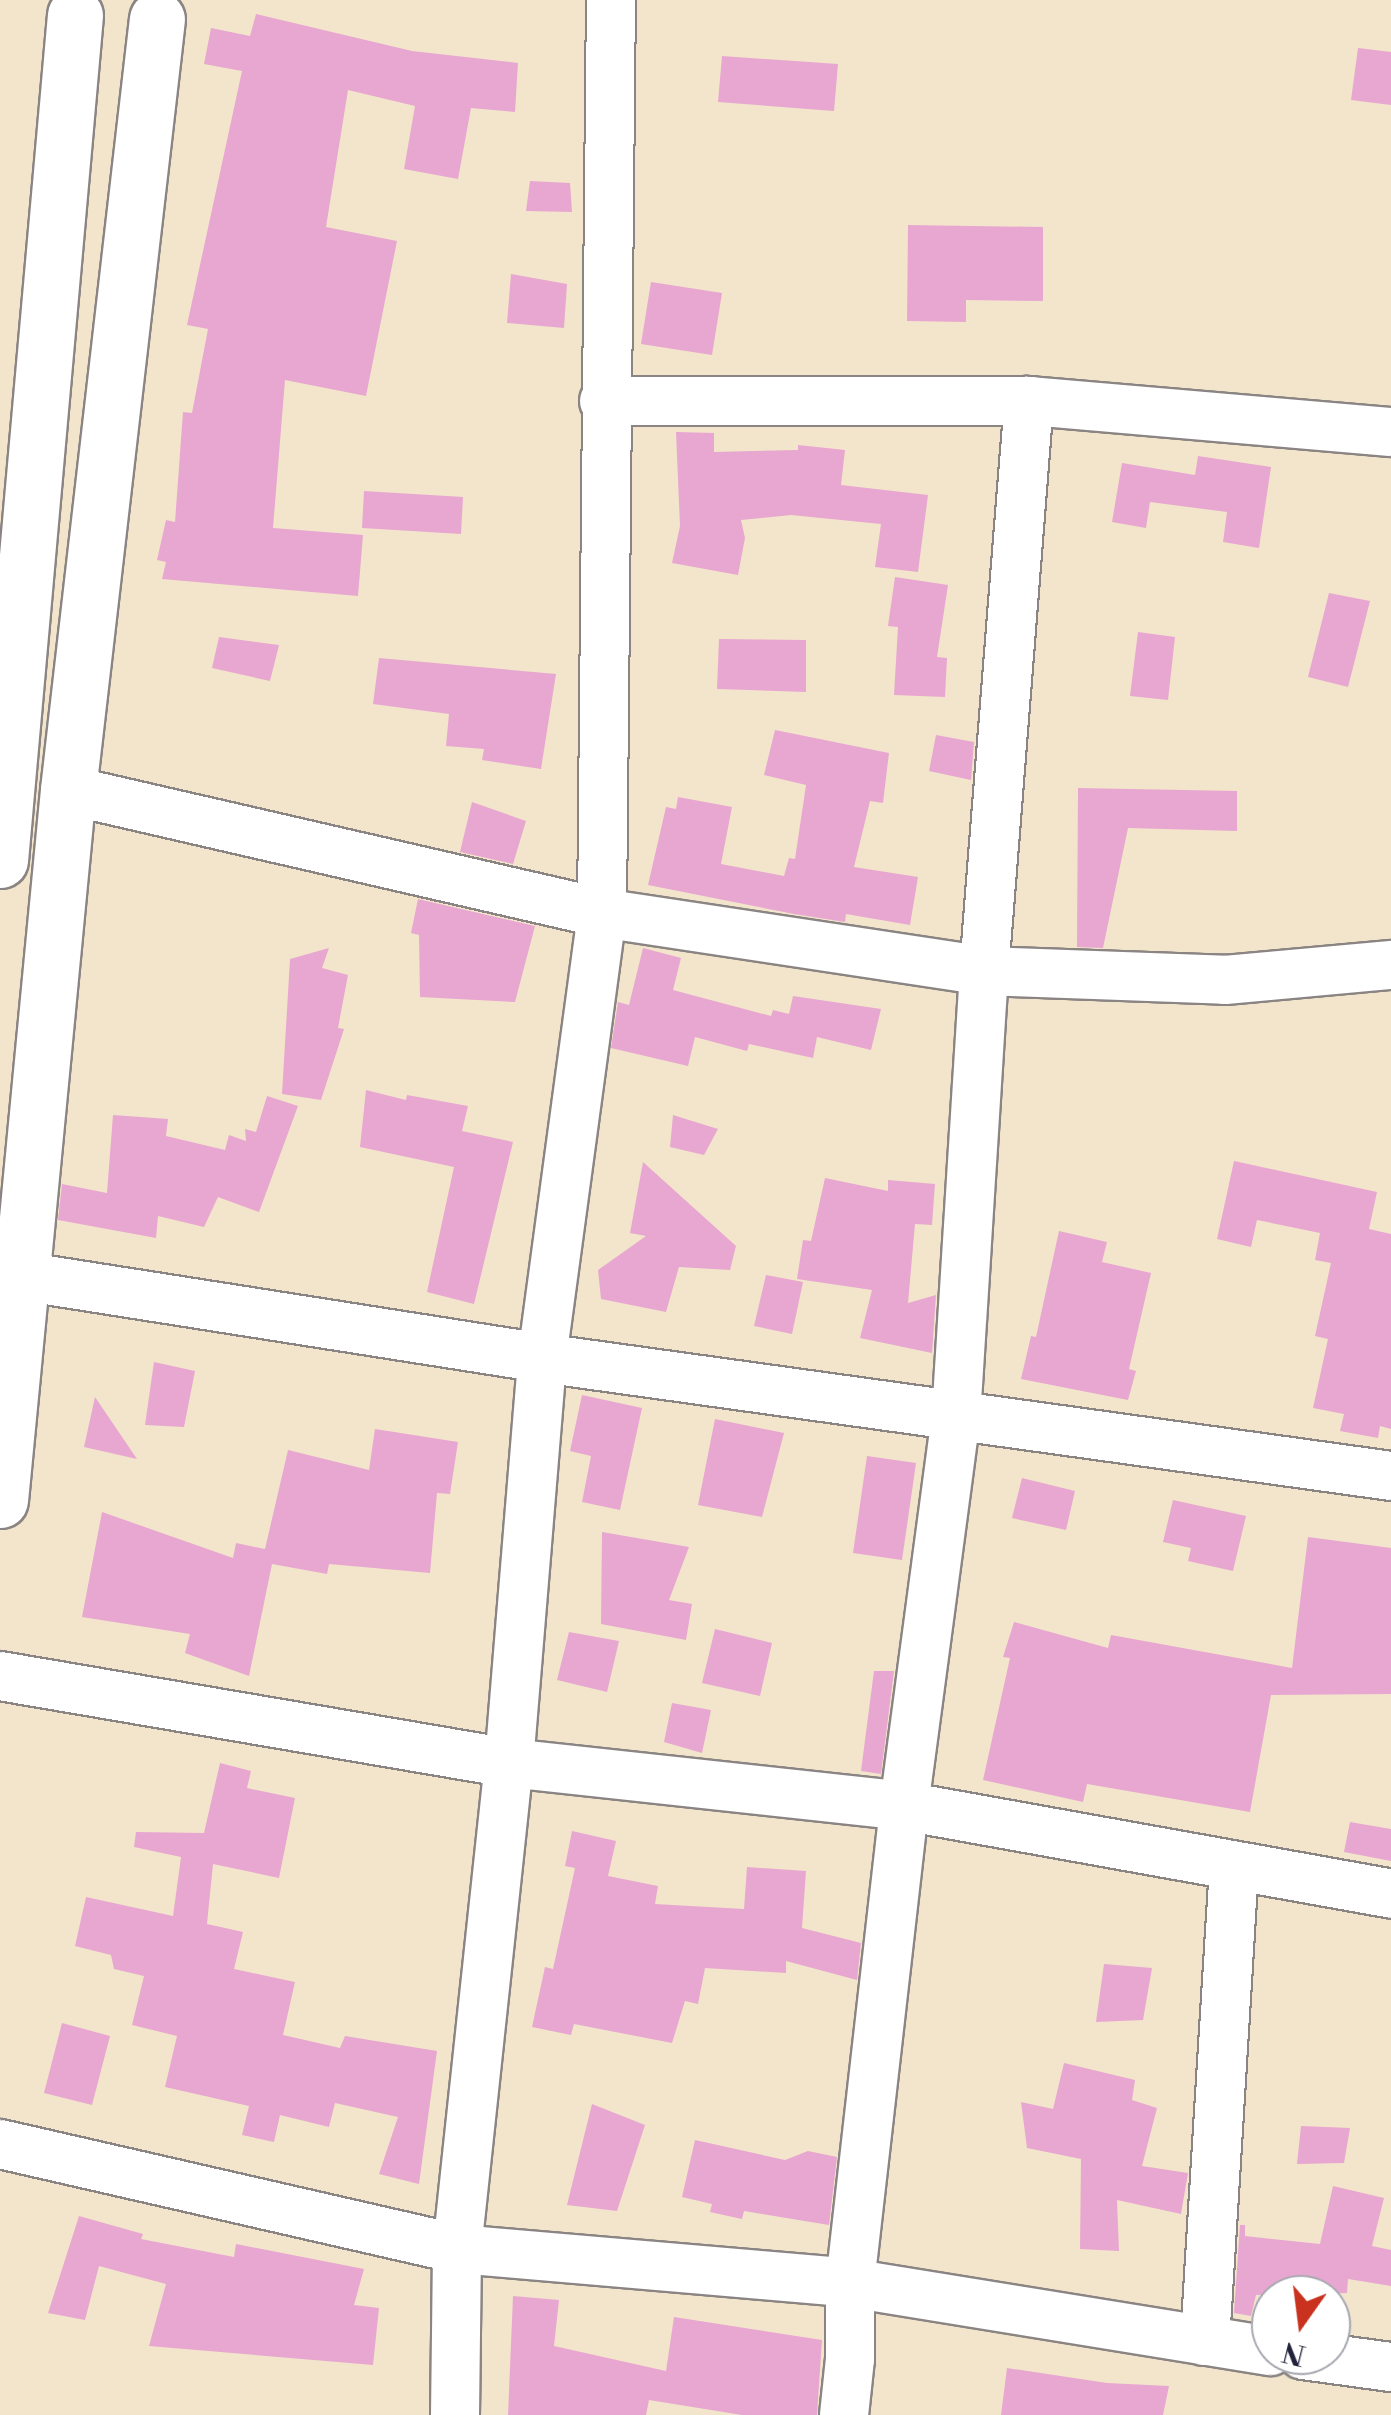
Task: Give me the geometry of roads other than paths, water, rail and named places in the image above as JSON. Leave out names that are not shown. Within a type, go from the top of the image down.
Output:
[{"type":"main road","points":[[0,860],[69,8],[115,30],[137,28],[167,10]]},
{"type":"main road","points":[[0,1500],[68,790],[167,10]]},
{"type":"street","points":[[455,2415],[457,2250],[509,1764],[542,1358],[602,913],[604,401],[611,0]]},
{"type":"street","points":[[604,401],[1029,401],[1391,432]]},
{"type":"street","points":[[844,2415],[850,2359],[850,2283],[904,1806],[956,1417],[984,971],[1029,401]]},
{"type":"street","points":[[68,790],[602,913],[984,971],[1225,980],[1391,965]]},
{"type":"street","points":[[22,1276],[542,1358],[1391,1476]]},
{"type":"street","points":[[0,1676],[509,1764],[904,1806],[1391,1894]]},
{"type":"street","points":[[1205,2341],[1234,1868]]},
{"type":"street","points":[[0,2144],[457,2250],[850,2283],[1251,2347]]},
{"type":"street","points":[[1351,2362],[1391,2368]]}]
